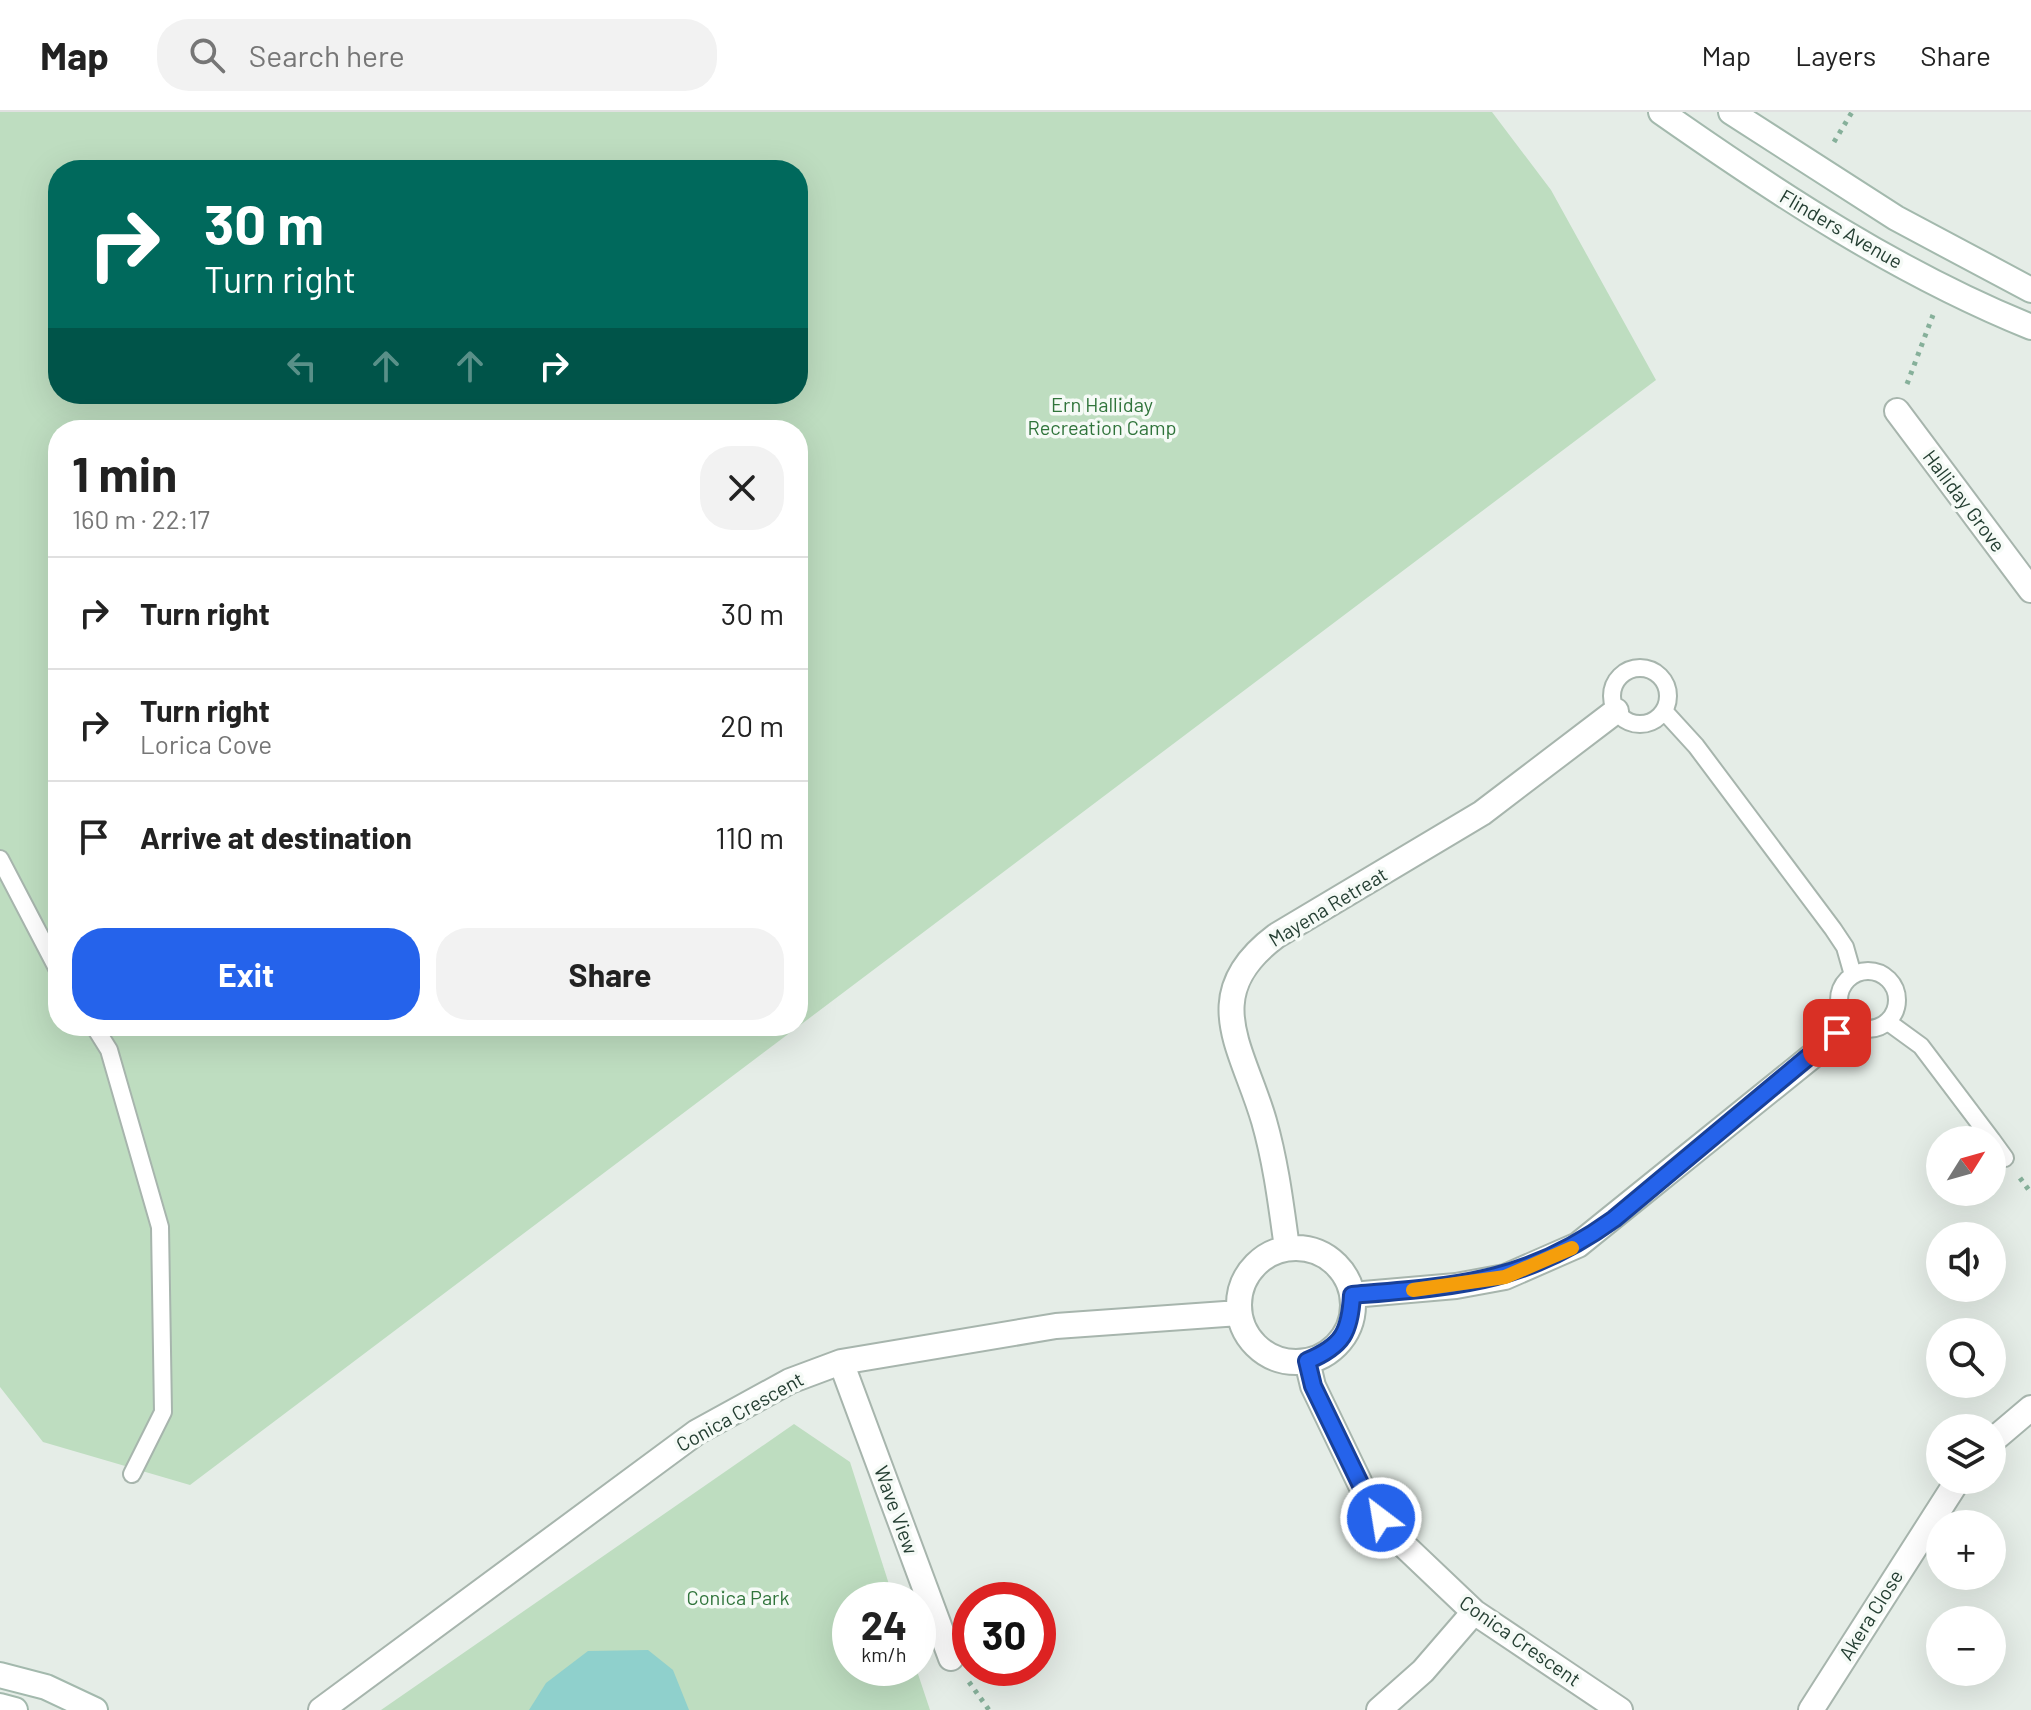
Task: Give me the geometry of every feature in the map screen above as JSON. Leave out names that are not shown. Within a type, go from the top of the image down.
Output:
[{"type":"street","name":"Flinders Avenue","points":[[1661,112],[1773,191],[1943,287],[2031,327]]},
{"type":"street","name":"Flinders Avenue","points":[[1731,112],[1896,218],[2031,290]]},
{"type":"street","name":"Halliday Grove","points":[[1897,411],[2031,590]]},
{"type":"street","name":"Mayena Retreat","points":[[1287,1248],[1264,1120],[1230,1025],[1231,997],[1240,972],[1257,950],[1276,936],[1482,813],[1616,711]]},
{"type":"street","points":[[1352,1295],[1456,1286],[1505,1277],[1578,1245],[1826,1045],[1848,1021]]},
{"type":"street","points":[[1287,1248],[1307,1248],[1325,1256],[1340,1269],[1352,1295],[1350,1323],[1341,1340],[1326,1353],[1307,1361],[1287,1361],[1268,1355],[1253,1343],[1239,1313],[1240,1293],[1247,1275],[1260,1259],[1287,1248]]},
{"type":"street","name":"Conica Crescent","points":[[321,1710],[697,1432],[790,1381],[841,1362],[1056,1326],[1239,1313]]},
{"type":"street","name":"Conica Crescent","points":[[1307,1361],[1313,1386],[1369,1502],[1392,1534],[1474,1612],[1620,1710]]},
{"type":"street","name":"Wave View","points":[[841,1362],[951,1658]]},
{"type":"street","points":[[2006,1429],[2031,1408]]},
{"type":"street","name":"Akera Close","points":[[1811,1710],[1949,1494]]},
{"type":"street","points":[[1379,1710],[1423,1671],[1474,1612]]},
{"type":"street","points":[[0,1675],[46,1687],[95,1710]]},
{"type":"street","points":[[0,1706],[15,1710]]},
{"type":"lane","points":[[1640,667],[1662,677],[1668,687],[1664,711],[1646,724],[1624,719],[1616,711],[1612,700],[1613,688],[1628,669],[1640,667]]},
{"type":"lane","points":[[1664,711],[1696,746],[1833,929],[1845,947],[1853,975]]},
{"type":"lane","points":[[0,859],[48,951]]},
{"type":"lane","points":[[1867,971],[1881,974],[1892,983],[1897,996],[1896,1010],[1888,1022],[1868,1030],[1848,1021],[1839,1002],[1840,991],[1853,975],[1867,971]]},
{"type":"lane","points":[[1888,1022],[1921,1046],[1981,1126]]},
{"type":"lane","points":[[100,1036],[109,1050],[160,1227],[163,1412],[132,1474]]},
{"type":"path","points":[[1831,146],[1852,112]]},
{"type":"path","points":[[1897,411],[1943,287]]},
{"type":"green space","name":"Ern Halliday Recreation Camp","points":[[0,112],[1492,112],[1551,190],[1656,380],[808,1019],[808,420],[48,420],[48,1036],[786,1036],[190,1485],[43,1442],[0,1387]]},
{"type":"green space","name":"Conica Park","points":[[794,1424],[850,1462],[888,1582],[832,1582],[832,1686],[922,1686],[930,1710],[381,1710]]},
{"type":"water","points":[[648,1650],[673,1670],[689,1710],[529,1710],[546,1683],[588,1651]]},
{"type":"slow traffic","points":[[1413,1290],[1505,1277],[1544,1263],[1572,1248]]},
{"type":"route","points":[[1381,1518],[1369,1502],[1313,1386],[1307,1361],[1326,1353],[1341,1340],[1350,1323],[1352,1295],[1456,1286],[1505,1277],[1544,1263],[1578,1245],[1614,1219],[1837,1033]]}]
